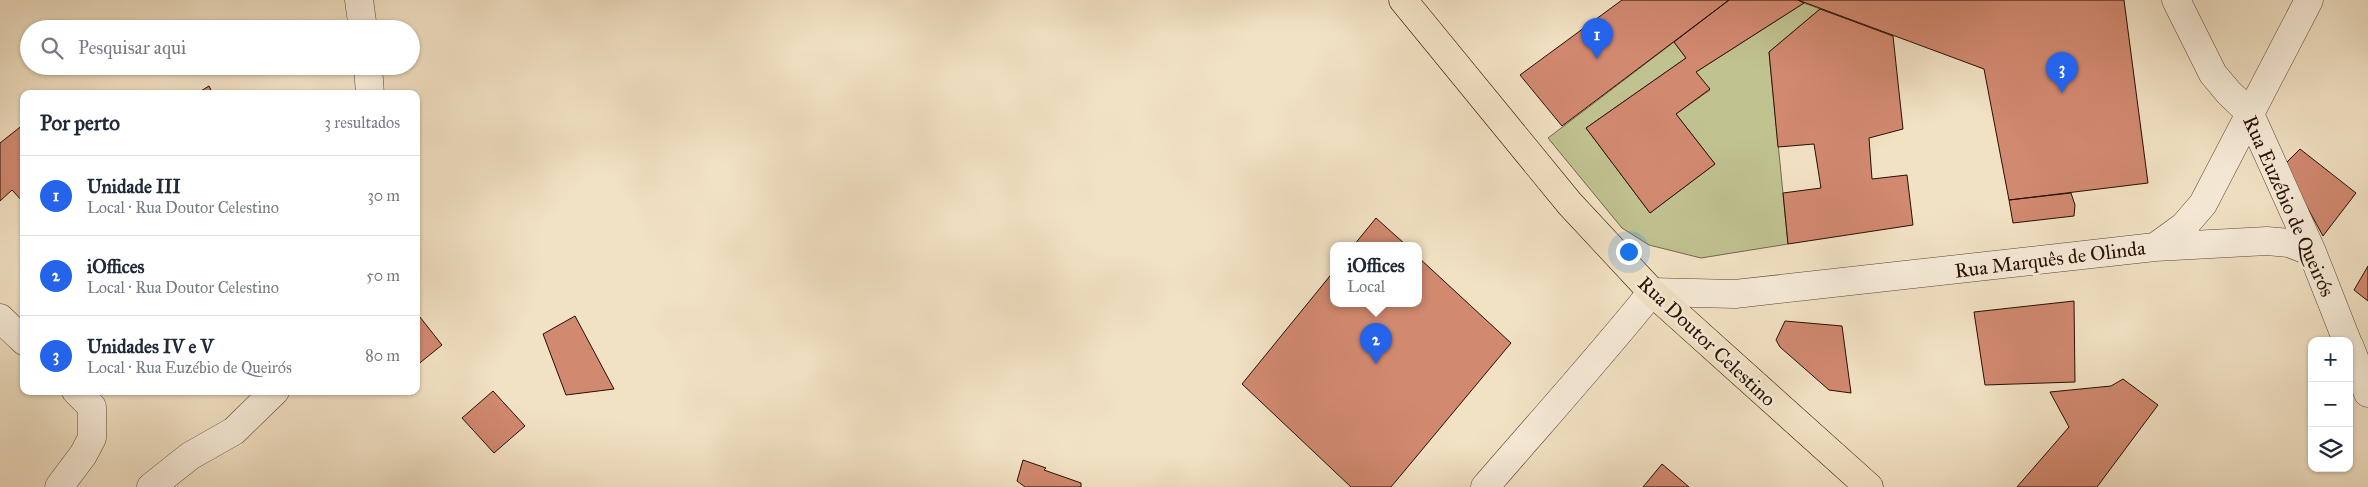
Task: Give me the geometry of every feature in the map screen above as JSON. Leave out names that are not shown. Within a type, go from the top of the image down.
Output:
[{"type":"main road","name":"Rua Doutor Celestino","points":[[1403,0],[1570,204],[1652,292],[1868,487]]},
{"type":"street","points":[[359,0],[362,20]]},
{"type":"street","name":"Rua Euzébio de Queirós","points":[[2176,0],[2213,74],[2229,94],[2249,112],[2312,252],[2346,337]]},
{"type":"street","name":"Rua Marquês de Olinda","points":[[1652,292],[1735,294],[2155,247],[2184,226],[2203,204],[2249,112],[2309,0]]},
{"type":"street","points":[[369,75],[370,90]]},
{"type":"street","points":[[2155,247],[2267,241],[2289,243],[2312,252]]},
{"type":"street","points":[[1485,487],[1567,391],[1601,355],[1652,292]]},
{"type":"street","points":[[0,318],[20,337]]},
{"type":"street","points":[[2353,355],[2368,393]]},
{"type":"street","points":[[59,487],[92,438],[92,407],[80,395]]},
{"type":"street","points":[[151,487],[190,456],[234,431],[271,395]]},
{"type":"green space","points":[[1804,3],[1820,9],[1769,52],[1788,244],[1701,258],[1649,245],[1622,228],[1548,138],[1674,42],[1686,58],[1586,128],[1650,213],[1715,164],[1676,114],[1710,90],[1696,72]]},
{"type":"building","points":[[1622,0],[1729,0],[1562,126],[1520,75]]},
{"type":"building","points":[[1729,0],[1798,0],[1804,3],[1696,72],[1710,89],[1676,114],[1715,164],[1650,213],[1586,128],[1686,58],[1674,42]]},
{"type":"building","points":[[1798,0],[2124,0],[2148,183],[2009,200],[1984,69]]},
{"type":"building","points":[[1820,9],[1893,36],[1903,129],[1869,138],[1872,179],[1907,175],[1913,225],[1788,244],[1783,193],[1821,188],[1814,144],[1778,147],[1769,52]]},
{"type":"building","points":[[209,86],[211,90],[202,90]]},
{"type":"building","points":[[20,127],[20,199],[12,190],[0,201],[0,143]]},
{"type":"building","points":[[2300,149],[2356,193],[2323,236],[2284,165]]},
{"type":"building","points":[[2071,193],[2075,205],[2074,216],[2013,223],[2009,200]]},
{"type":"building","points":[[1376,218],[1403,242],[1356,242]]},
{"type":"building","points":[[1422,261],[1511,343],[1391,487],[1351,487],[1242,384],[1330,276],[1330,307],[1422,307]]},
{"type":"building","points":[[2368,266],[2368,301],[2354,290]]},
{"type":"building","points":[[2074,301],[2075,382],[1985,385],[1974,312]]},
{"type":"building","points":[[575,316],[614,389],[566,395],[543,334]]},
{"type":"building","points":[[420,317],[442,345],[420,363]]},
{"type":"building","points":[[1785,321],[1842,326],[1851,393],[1829,390],[1780,347],[1776,340]]},
{"type":"building","points":[[2123,379],[2158,405],[2097,487],[2017,487],[2069,427],[2050,392],[2111,386]]},
{"type":"building","points":[[493,391],[525,426],[494,453],[462,418]]},
{"type":"building","points":[[1023,460],[1046,468],[1044,470],[1081,483],[1081,487],[1025,487],[1017,481]]},
{"type":"building","points":[[1662,464],[1689,487],[1643,487]]},
{"type":"place","name":"Unidade III","points":[[1597,59]]},
{"type":"place","name":"Unidades IV e V","points":[[2062,93]]},
{"type":"place","name":"iOffices","points":[[1376,364]]}]
